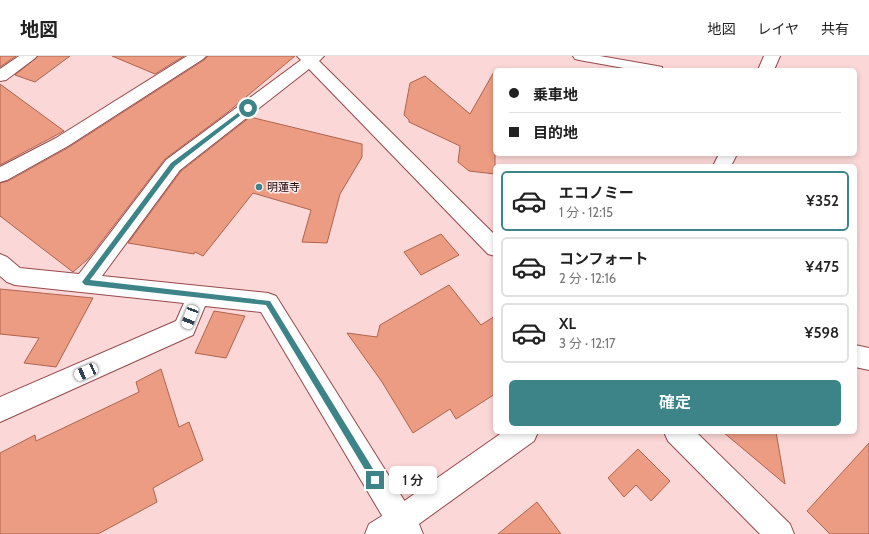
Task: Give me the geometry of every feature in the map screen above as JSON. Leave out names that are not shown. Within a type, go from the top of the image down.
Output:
[{"type":"street","points":[[0,76],[29,56]]},
{"type":"street","points":[[0,175],[62,142],[198,56]]},
{"type":"street","points":[[767,68],[772,56]]},
{"type":"street","points":[[85,282],[173,165],[310,58],[493,246]]},
{"type":"street","points":[[0,263],[15,276],[85,282],[268,303],[396,530],[522,434]]},
{"type":"street","points":[[0,410],[185,328],[198,296]]},
{"type":"street","points":[[857,356],[869,359]]},
{"type":"street","points":[[679,434],[780,534]]},
{"type":"lane","points":[[579,56],[645,68]]},
{"type":"building","points":[[0,56],[16,56],[0,67]]},
{"type":"building","points":[[38,56],[70,56],[35,82],[15,75]]},
{"type":"building","points":[[112,56],[184,56],[155,74]]},
{"type":"building","points":[[208,56],[295,56],[228,112],[165,159],[88,259],[73,272],[0,216],[0,183],[8,181],[69,147]]},
{"type":"building","points":[[493,74],[493,156],[495,156],[495,164],[493,164],[493,174],[469,171],[458,162],[460,146],[409,122],[404,115],[410,83],[425,76],[470,114]]},
{"type":"building","points":[[0,84],[64,131],[0,165]]},
{"type":"building","points":[[250,117],[362,144],[362,157],[340,194],[327,243],[302,242],[311,210],[253,193],[203,256],[195,252],[194,254],[128,243],[181,171]]},
{"type":"building","points":[[441,234],[459,255],[421,275],[404,252]]},
{"type":"building","points":[[449,285],[481,325],[493,317],[493,395],[456,419],[450,409],[413,433],[382,382],[347,333],[377,337],[380,325]]},
{"type":"building","points":[[0,289],[93,298],[56,367],[24,363],[39,338],[0,334]]},
{"type":"building","points":[[214,311],[245,316],[226,358],[195,353]]},
{"type":"building","points":[[161,369],[179,427],[189,422],[203,460],[153,488],[157,502],[98,534],[0,534],[0,453],[35,435],[36,441],[139,392],[136,382]]},
{"type":"building","points":[[725,434],[776,434],[785,484]]},
{"type":"building","points":[[869,443],[869,534],[830,534],[807,511]]},
{"type":"building","points":[[638,449],[670,481],[651,501],[636,485],[624,497],[608,478]]},
{"type":"building","points":[[537,502],[561,534],[498,534]]},
{"type":"place","name":"明蓮寺","points":[[259,187]]},
{"type":"route","points":[[248,108],[173,165],[85,282],[268,303],[375,480]]}]
